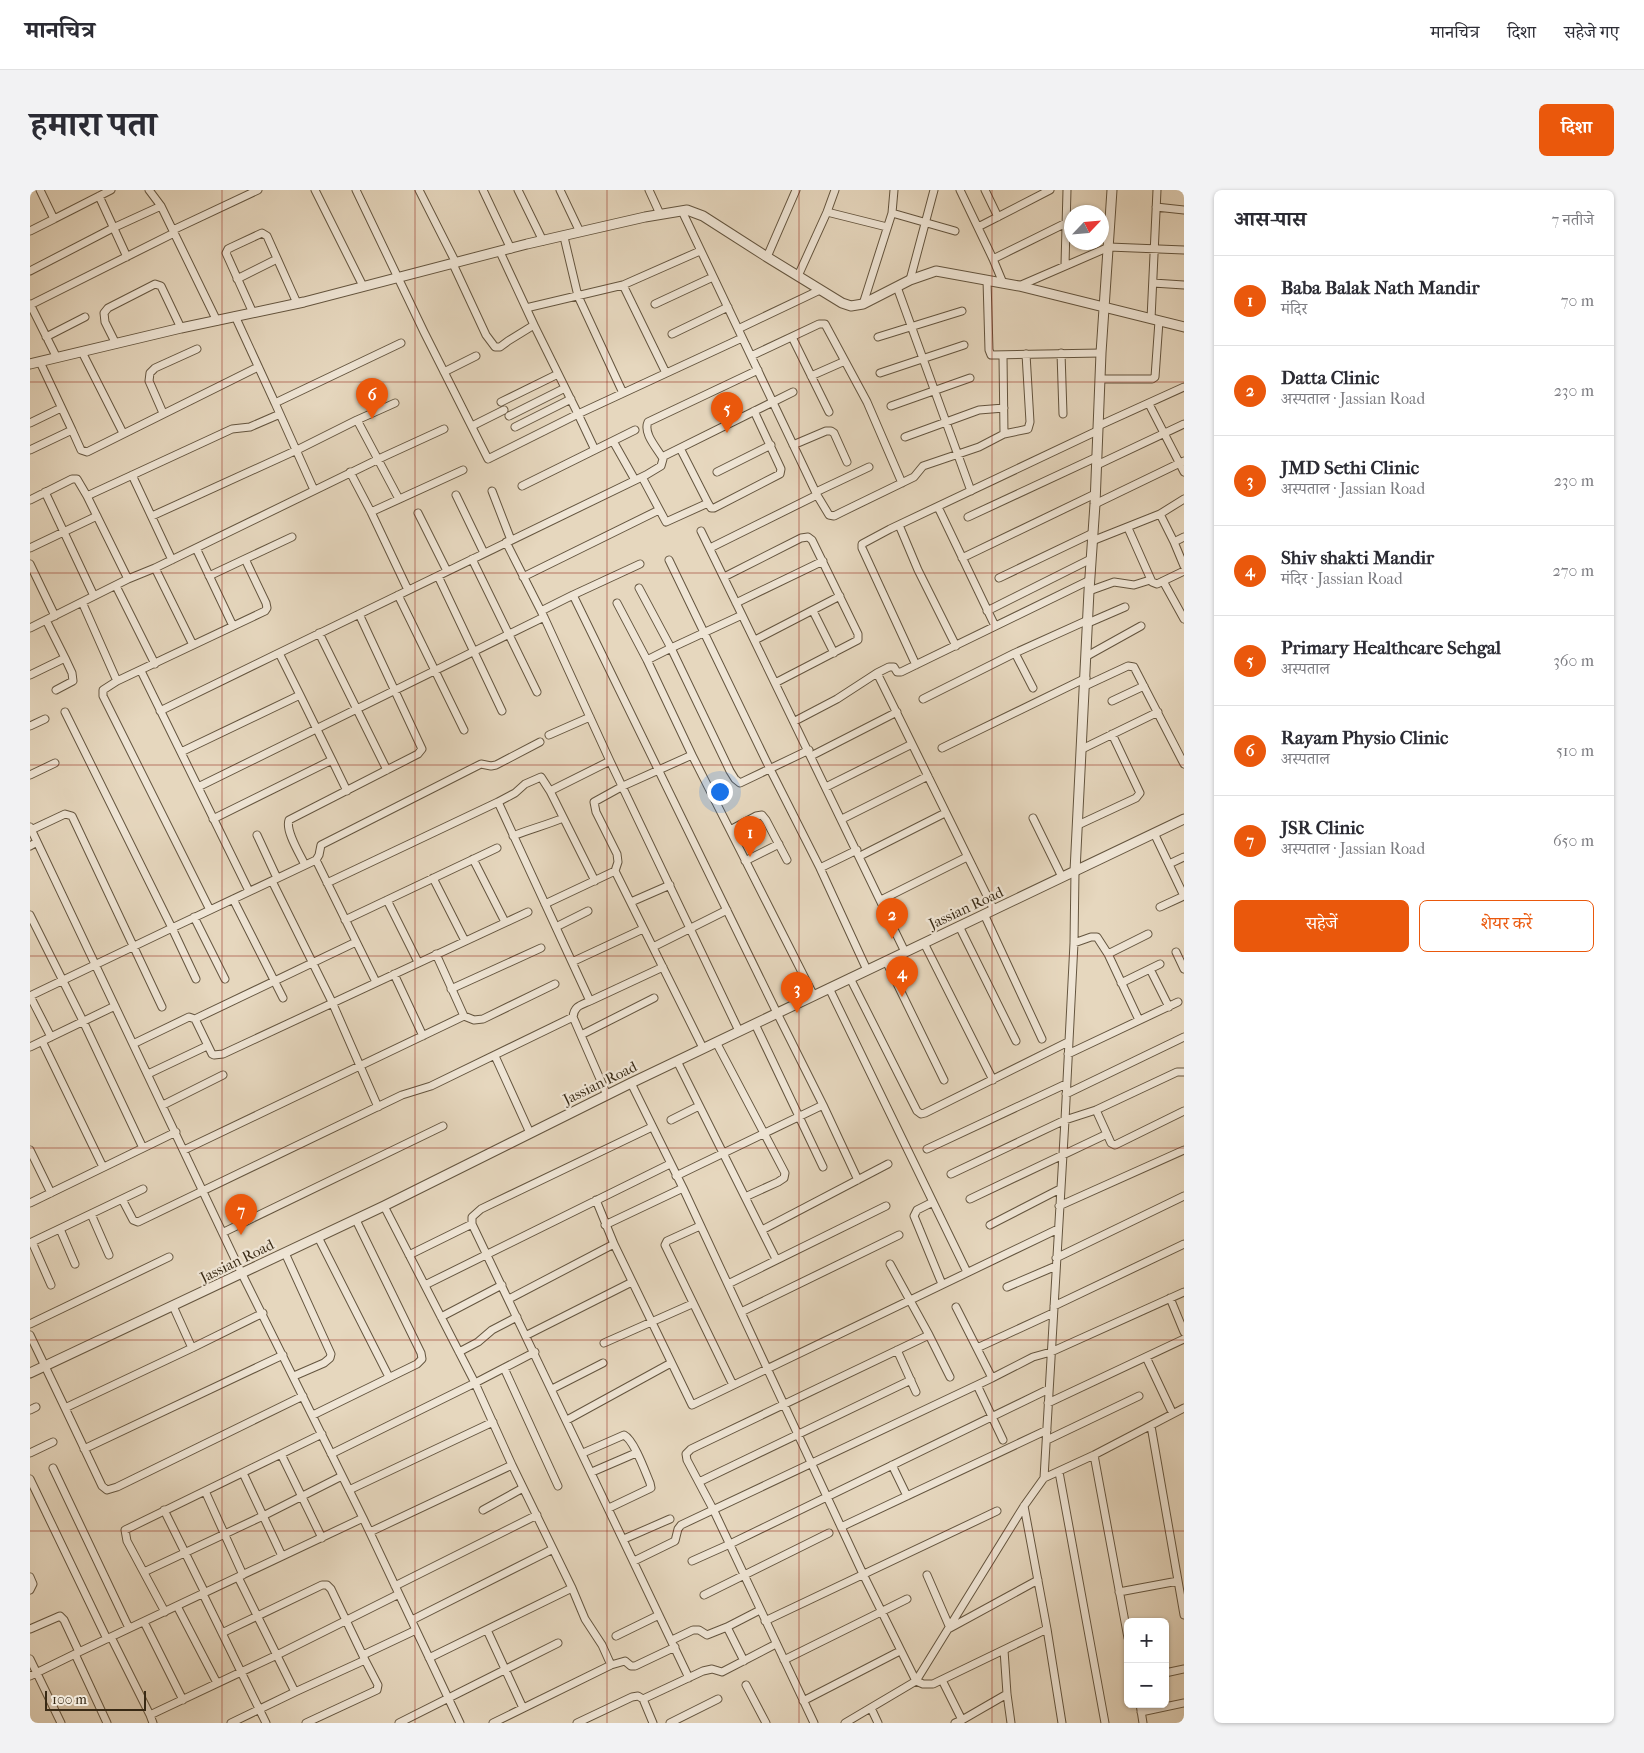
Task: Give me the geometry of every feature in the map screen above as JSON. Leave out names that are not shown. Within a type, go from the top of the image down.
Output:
[{"type":"street","points":[[40,190],[54,219]]},
{"type":"street","points":[[30,231],[111,190]]},
{"type":"street","points":[[56,358],[30,305],[258,190]]},
{"type":"street","points":[[315,190],[363,286]]},
{"type":"street","points":[[356,190],[488,459],[578,414],[742,338]]},
{"type":"street","points":[[419,190],[486,335],[495,348],[500,348],[534,325]]},
{"type":"street","points":[[483,190],[511,249]]},
{"type":"street","points":[[518,190],[543,241]]},
{"type":"street","points":[[560,190],[580,232]]},
{"type":"street","points":[[649,190],[660,214]]},
{"type":"street","points":[[767,257],[796,190]]},
{"type":"street","points":[[798,276],[836,190]]},
{"type":"street","points":[[864,304],[892,212],[894,190]]},
{"type":"street","points":[[910,280],[934,190]]},
{"type":"street","points":[[960,190],[1003,283]]},
{"type":"street","points":[[985,190],[998,217]]},
{"type":"street","points":[[978,227],[1050,190]]},
{"type":"street","points":[[1067,190],[1067,205]]},
{"type":"street","points":[[1112,190],[1109,247],[1184,250]]},
{"type":"street","points":[[1100,379],[1152,379],[1155,377],[1155,320],[1152,283],[1156,190]]},
{"type":"street","points":[[154,191],[217,321]]},
{"type":"street","points":[[99,196],[127,257]]},
{"type":"street","points":[[30,271],[161,206]]},
{"type":"street","points":[[1156,207],[1184,210]]},
{"type":"street","points":[[682,211],[793,445],[827,514],[831,516],[916,476],[923,466],[979,447],[1004,434],[1029,428],[1026,354]]},
{"type":"street","points":[[30,364],[297,303],[580,232],[682,211],[692,211],[703,216],[820,290],[851,306],[864,304],[910,280],[936,270],[1019,286],[1184,327]]},
{"type":"street","points":[[827,212],[887,227]]},
{"type":"street","points":[[892,212],[955,231]]},
{"type":"street","points":[[993,259],[1064,224]]},
{"type":"street","points":[[252,312],[226,255],[228,249],[259,234],[265,233],[297,303]]},
{"type":"street","points":[[564,237],[578,296],[623,393]]},
{"type":"street","points":[[1065,250],[1065,265]]},
{"type":"street","points":[[1019,286],[1102,250]]},
{"type":"street","points":[[845,1723],[916,1681],[1024,1506],[1044,1478],[1074,943],[1075,871],[1095,504],[1101,353],[1109,250]]},
{"type":"street","points":[[526,308],[622,285],[700,251]]},
{"type":"street","points":[[500,252],[595,450]]},
{"type":"street","points":[[237,279],[277,259]]},
{"type":"street","points":[[655,304],[713,277]]},
{"type":"street","points":[[987,280],[989,352],[991,355],[1101,353]]},
{"type":"street","points":[[1152,283],[1184,285]]},
{"type":"street","points":[[116,344],[105,322],[104,313],[108,308],[155,284],[160,284],[182,328]]},
{"type":"street","points":[[622,285],[666,373]]},
{"type":"street","points":[[898,287],[971,491]]},
{"type":"street","points":[[738,329],[820,290]]},
{"type":"street","points":[[672,334],[728,307]]},
{"type":"street","points":[[878,337],[962,311]]},
{"type":"street","points":[[235,316],[314,490]]},
{"type":"street","points":[[46,337],[85,317]]},
{"type":"street","points":[[751,356],[820,324],[825,324],[868,402],[902,483]]},
{"type":"street","points":[[792,337],[829,412]]},
{"type":"street","points":[[275,403],[401,343]]},
{"type":"street","points":[[880,373],[964,345]]},
{"type":"street","points":[[163,413],[149,381],[150,373],[155,368],[197,349]]},
{"type":"street","points":[[82,352],[123,433]]},
{"type":"street","points":[[1061,353],[1063,414]]},
{"type":"street","points":[[444,372],[476,356]]},
{"type":"street","points":[[1002,356],[1004,434]]},
{"type":"street","points":[[811,376],[845,361]]},
{"type":"street","points":[[40,362],[81,450],[87,452],[258,367]]},
{"type":"street","points":[[160,711],[638,479],[661,466],[663,459],[648,434],[646,428],[648,422],[758,370]]},
{"type":"street","points":[[501,402],[558,374]]},
{"type":"street","points":[[891,406],[970,378]]},
{"type":"street","points":[[916,665],[861,546],[865,541],[1184,387]]},
{"type":"street","points":[[472,426],[566,388]]},
{"type":"street","points":[[662,457],[793,392]]},
{"type":"street","points":[[515,427],[571,399]]},
{"type":"street","points":[[152,516],[395,403]]},
{"type":"street","points":[[1149,404],[1182,462],[1184,472]]},
{"type":"street","points":[[30,423],[61,408]]},
{"type":"street","points":[[905,437],[978,410],[1004,408]]},
{"type":"street","points":[[680,448],[711,508],[778,476],[781,469],[754,411]]},
{"type":"street","points":[[87,496],[232,429],[250,427],[280,414]]},
{"type":"street","points":[[357,420],[399,499]]},
{"type":"street","points":[[968,517],[1184,424]]},
{"type":"street","points":[[30,628],[350,472],[444,429]]},
{"type":"street","points":[[30,450],[72,430]]},
{"type":"street","points":[[522,486],[635,430]]},
{"type":"street","points":[[793,445],[826,431],[831,431],[834,433],[846,462]]},
{"type":"street","points":[[613,441],[659,510],[664,521],[668,522],[708,503]]},
{"type":"street","points":[[717,472],[771,445]]},
{"type":"street","points":[[1095,504],[1182,462]]},
{"type":"street","points":[[710,548],[869,467]]},
{"type":"street","points":[[371,512],[463,470]]},
{"type":"street","points":[[350,472],[408,590]]},
{"type":"street","points":[[132,475],[172,560]]},
{"type":"street","points":[[30,500],[75,478],[87,496],[128,580]]},
{"type":"street","points":[[492,491],[523,577],[739,1031]]},
{"type":"street","points":[[46,492],[94,596]]},
{"type":"street","points":[[962,558],[1095,494]]},
{"type":"street","points":[[456,495],[484,553]]},
{"type":"street","points":[[999,578],[1092,537],[1128,528],[1160,514],[1184,499]]},
{"type":"street","points":[[938,507],[995,626]]},
{"type":"street","points":[[523,577],[659,510]]},
{"type":"street","points":[[418,513],[447,571]]},
{"type":"street","points":[[1160,514],[1184,566]]},
{"type":"street","points":[[30,548],[97,516]]},
{"type":"street","points":[[899,525],[956,646]]},
{"type":"street","points":[[1128,528],[1150,580],[1157,584],[1184,572]]},
{"type":"street","points":[[701,531],[906,952]]},
{"type":"street","points":[[1174,542],[1184,536]]},
{"type":"street","points":[[209,576],[292,537]]},
{"type":"street","points":[[724,577],[808,537],[812,540],[840,596],[859,637],[857,642],[775,683]]},
{"type":"street","points":[[196,548],[233,626]]},
{"type":"street","points":[[210,910],[103,696],[103,690],[117,681],[263,612],[267,608],[265,600],[245,559]]},
{"type":"street","points":[[472,559],[537,692]]},
{"type":"street","points":[[987,611],[1091,559]]},
{"type":"street","points":[[669,560],[820,868],[867,970]]},
{"type":"street","points":[[736,603],[822,561]]},
{"type":"street","points":[[30,564],[55,616]]},
{"type":"street","points":[[198,787],[508,634],[573,595],[640,564]]},
{"type":"street","points":[[155,568],[193,645]]},
{"type":"street","points":[[438,576],[502,711]]},
{"type":"street","points":[[795,721],[837,700],[877,673],[891,667],[897,672],[901,672],[1090,580]]},
{"type":"street","points":[[1089,591],[1114,582],[1134,585],[1150,580]]},
{"type":"street","points":[[1163,581],[1183,616]]},
{"type":"street","points":[[116,586],[156,664]]},
{"type":"street","points":[[639,588],[671,648],[734,779],[740,783],[810,753],[897,712]]},
{"type":"street","points":[[398,595],[464,730]]},
{"type":"street","points":[[573,595],[858,1180]]},
{"type":"street","points":[[755,640],[840,596]]},
{"type":"street","points":[[82,602],[117,681]]},
{"type":"street","points":[[617,603],[814,996]]},
{"type":"street","points":[[923,699],[1015,653],[1125,607]]},
{"type":"street","points":[[813,611],[834,653]]},
{"type":"street","points":[[305,865],[289,831],[289,820],[418,754],[422,749],[359,614]]},
{"type":"street","points":[[647,660],[742,615]]},
{"type":"street","points":[[46,620],[72,673],[73,681],[56,690]]},
{"type":"street","points":[[1087,656],[1141,626]]},
{"type":"street","points":[[319,633],[387,770]]},
{"type":"street","points":[[279,653],[346,791]]},
{"type":"street","points":[[1015,653],[1033,688]]},
{"type":"street","points":[[30,675],[65,658]]},
{"type":"street","points":[[942,748],[1086,682],[1130,666],[1134,667],[1184,764]]},
{"type":"street","points":[[141,671],[249,891]]},
{"type":"street","points":[[877,673],[966,857],[994,910]]},
{"type":"street","points":[[1112,701],[1144,686]]},
{"type":"street","points":[[181,752],[300,695]]},
{"type":"street","points":[[65,712],[196,979]]},
{"type":"street","points":[[1082,749],[1158,712]]},
{"type":"street","points":[[549,735],[590,717]]},
{"type":"street","points":[[30,726],[45,719]]},
{"type":"street","points":[[1078,826],[1136,798],[1140,793],[1112,734]]},
{"type":"street","points":[[51,1037],[30,996],[316,860],[321,845],[481,764],[496,765],[540,742]]},
{"type":"street","points":[[826,787],[912,744]]},
{"type":"street","points":[[692,755],[623,786],[596,800],[594,804],[617,854],[618,862],[615,871],[703,1048]]},
{"type":"street","points":[[213,818],[332,760]]},
{"type":"street","points":[[550,791],[610,761]]},
{"type":"street","points":[[30,775],[55,763]]},
{"type":"street","points":[[842,819],[928,776]]},
{"type":"street","points":[[327,883],[515,794],[525,784],[540,777],[550,791],[595,881]]},
{"type":"street","points":[[498,802],[590,1001]]},
{"type":"street","points":[[820,868],[858,853],[945,813]]},
{"type":"street","points":[[162,1007],[135,946],[72,816],[65,814],[31,828],[224,1232],[242,1274],[370,1532],[460,1723]]},
{"type":"street","points":[[730,830],[756,816],[762,815],[787,860]]},
{"type":"street","points":[[513,836],[563,818]]},
{"type":"street","points":[[1033,818],[1062,877]]},
{"type":"street","name":"Jassian Road","points":[[30,1373],[356,1220],[703,1048],[1184,819]]},
{"type":"street","points":[[1154,833],[1184,896],[1160,908]]},
{"type":"street","points":[[257,835],[274,880],[332,1002],[378,1107]]},
{"type":"street","points":[[30,846],[37,842]]},
{"type":"street","points":[[745,860],[779,844]]},
{"type":"street","points":[[345,920],[497,848]]},
{"type":"street","points":[[881,900],[966,857]]},
{"type":"street","points":[[1169,864],[1184,857]]},
{"type":"street","points":[[473,859],[505,922]]},
{"type":"street","points":[[316,860],[376,982]]},
{"type":"street","points":[[545,904],[615,871]]},
{"type":"street","points":[[433,878],[465,941]]},
{"type":"street","points":[[630,902],[670,885]]},
{"type":"street","points":[[233,899],[283,998]]},
{"type":"street","points":[[387,900],[418,962]]},
{"type":"street","points":[[652,947],[727,910]]},
{"type":"street","points":[[134,1044],[186,1018],[192,1017],[207,1046],[214,1055],[223,1054],[528,912]]},
{"type":"street","points":[[556,927],[588,912]]},
{"type":"street","points":[[984,914],[1042,1039]]},
{"type":"street","points":[[30,915],[83,1021],[142,1148]]},
{"type":"street","points":[[194,917],[225,979]]},
{"type":"street","points":[[959,926],[1016,1041]]},
{"type":"street","points":[[572,962],[643,929]]},
{"type":"street","points":[[1108,954],[1148,934]]},
{"type":"street","points":[[1074,943],[1091,937],[1097,937],[1108,954],[1139,1020]]},
{"type":"street","points":[[195,1020],[356,942]]},
{"type":"street","points":[[924,943],[993,1080]]},
{"type":"street","points":[[451,989],[541,948]]},
{"type":"street","points":[[1176,952],[1184,969]]},
{"type":"street","points":[[436,954],[464,1016],[474,1020],[483,1018],[556,984]]},
{"type":"street","points":[[886,961],[944,1080]]},
{"type":"street","points":[[1121,984],[1160,964]]},
{"type":"street","points":[[608,1095],[573,1017],[574,1009],[663,967]]},
{"type":"street","points":[[1150,969],[1169,1007]]},
{"type":"street","points":[[394,974],[423,1036]]},
{"type":"street","points":[[850,978],[919,1113],[925,1114],[1068,1042]]},
{"type":"street","points":[[829,988],[967,1272]]},
{"type":"street","points":[[581,1035],[654,998]]},
{"type":"street","points":[[1068,1054],[1178,1002]]},
{"type":"street","points":[[30,1047],[115,1006]]},
{"type":"street","points":[[184,1150],[464,1016]]},
{"type":"street","points":[[122,1199],[132,1220],[138,1222],[409,1092],[431,1086],[573,1017]]},
{"type":"street","points":[[754,1024],[822,1167]]},
{"type":"street","points":[[1066,1094],[1184,1037]]},
{"type":"street","points":[[42,1041],[103,1167]]},
{"type":"street","points":[[716,1042],[785,1175],[778,1182],[745,1197]]},
{"type":"street","points":[[148,1074],[207,1046]]},
{"type":"street","points":[[495,1056],[530,1133]]},
{"type":"street","points":[[677,1061],[776,1259]]},
{"type":"street","points":[[951,1174],[1065,1120],[1096,1110],[1177,1072],[1184,1072]]},
{"type":"street","points":[[162,1105],[223,1075]]},
{"type":"street","points":[[631,1083],[683,1188],[881,1612],[916,1681],[928,1685],[942,1680],[1047,1629]]},
{"type":"street","points":[[927,1149],[1066,1084]]},
{"type":"street","points":[[676,1176],[823,1105]]},
{"type":"street","points":[[671,1120],[699,1106]]},
{"type":"street","points":[[1096,1110],[1111,1143],[1114,1145],[1184,1112]]},
{"type":"street","points":[[224,1232],[443,1126]]},
{"type":"street","points":[[652,1127],[481,1209],[472,1217],[472,1224],[535,1352],[689,1678]]},
{"type":"street","points":[[30,1203],[176,1132]]},
{"type":"street","points":[[970,1199],[1107,1134]]},
{"type":"street","points":[[30,1150],[51,1193]]},
{"type":"street","points":[[1059,1206],[1184,1150]]},
{"type":"street","points":[[425,1285],[670,1164]]},
{"type":"street","points":[[762,1230],[888,1164]]},
{"type":"street","points":[[605,1225],[683,1188]]},
{"type":"street","points":[[51,1285],[31,1242],[143,1189]]},
{"type":"street","points":[[990,1225],[1060,1189]]},
{"type":"street","points":[[1007,1287],[1184,1196]]},
{"type":"street","points":[[596,1200],[605,1225],[692,1405],[1058,1229]]},
{"type":"street","points":[[933,1202],[917,1210],[914,1216],[942,1284]]},
{"type":"street","points":[[384,1206],[475,1383],[586,1619],[602,1645],[611,1665]]},
{"type":"street","points":[[728,1284],[886,1206]]},
{"type":"street","points":[[91,1214],[109,1255]]},
{"type":"street","points":[[313,1415],[417,1364],[422,1357],[356,1220]]},
{"type":"street","points":[[409,1254],[472,1224]]},
{"type":"street","points":[[700,1226],[667,1241],[665,1245],[692,1304],[734,1385]]},
{"type":"street","points":[[60,1229],[75,1264]]},
{"type":"street","points":[[741,1312],[899,1235]]},
{"type":"street","points":[[318,1237],[389,1378]]},
{"type":"street","points":[[509,1299],[614,1244]]},
{"type":"street","points":[[977,1348],[1184,1244]]},
{"type":"street","points":[[285,1253],[331,1354],[328,1361],[294,1376]]},
{"type":"street","points":[[30,1324],[169,1257]]},
{"type":"street","points":[[890,1264],[950,1377]]},
{"type":"street","points":[[526,1335],[632,1282]]},
{"type":"street","points":[[441,1316],[502,1285]]},
{"type":"street","points":[[634,1561],[675,1541],[681,1525],[714,1511],[1033,1357],[1051,1352],[1184,1292]]},
{"type":"street","points":[[1170,1298],[1184,1332]]},
{"type":"street","points":[[604,1343],[692,1304]]},
{"type":"street","points":[[173,1306],[192,1348]]},
{"type":"street","points":[[956,1307],[992,1378]]},
{"type":"street","points":[[65,1408],[263,1313]]},
{"type":"street","points":[[459,1352],[478,1342],[492,1330],[517,1317]]},
{"type":"street","points":[[30,1335],[102,1486],[107,1490],[113,1489],[303,1396]]},
{"type":"street","points":[[814,1723],[730,1544],[685,1456],[688,1451],[928,1335]]},
{"type":"street","points":[[1048,1403],[1184,1338]]},
{"type":"street","points":[[897,1350],[916,1392]]},
{"type":"street","points":[[331,1454],[535,1352]]},
{"type":"street","points":[[84,1449],[283,1355]]},
{"type":"street","points":[[1146,1356],[1171,1410]]},
{"type":"street","points":[[552,1388],[602,1362]]},
{"type":"street","points":[[567,1420],[671,1363]]},
{"type":"street","points":[[504,1368],[558,1486]]},
{"type":"street","points":[[699,1482],[911,1380]]},
{"type":"street","points":[[977,1385],[1003,1440]]},
{"type":"street","points":[[692,1561],[1049,1389]]},
{"type":"street","points":[[1046,1440],[1139,1396]]},
{"type":"street","points":[[1044,1478],[1184,1410]]},
{"type":"street","points":[[349,1490],[493,1422]]},
{"type":"street","points":[[1151,1426],[1184,1615]]},
{"type":"street","points":[[841,1527],[1047,1430]]},
{"type":"street","points":[[165,1612],[127,1541],[124,1532],[128,1527],[322,1434]]},
{"type":"street","points":[[583,1453],[624,1435],[628,1438],[636,1453],[650,1483],[650,1488],[609,1508]]},
{"type":"street","points":[[30,1453],[54,1442]]},
{"type":"street","points":[[592,1472],[636,1453]]},
{"type":"street","points":[[281,1454],[322,1538]]},
{"type":"street","points":[[1094,1455],[1124,1618]]},
{"type":"street","points":[[370,1532],[512,1465]]},
{"type":"street","points":[[892,1465],[907,1496]]},
{"type":"street","points":[[53,1468],[129,1628]]},
{"type":"street","points":[[243,1472],[282,1556]]},
{"type":"street","points":[[1059,1472],[1105,1723]]},
{"type":"street","points":[[144,1572],[263,1516],[342,1476]]},
{"type":"street","points":[[30,1478],[153,1723]]},
{"type":"street","points":[[483,1510],[523,1488]]},
{"type":"street","points":[[205,1491],[225,1534],[258,1616],[295,1692]]},
{"type":"street","points":[[1024,1506],[1062,1723]]},
{"type":"street","points":[[164,1510],[266,1723]]},
{"type":"street","points":[[766,1621],[997,1511]]},
{"type":"street","points":[[395,1586],[537,1515]]},
{"type":"street","points":[[34,1675],[129,1628],[363,1518]]},
{"type":"street","points":[[624,1539],[670,1519]]},
{"type":"street","points":[[704,1595],[829,1532]]},
{"type":"street","points":[[412,1620],[553,1549]]},
{"type":"street","points":[[927,1575],[950,1628]]},
{"type":"street","points":[[30,1577],[33,1584],[30,1590]]},
{"type":"street","points":[[950,1628],[1038,1580]]},
{"type":"street","points":[[1119,1592],[1178,1581]]},
{"type":"street","points":[[222,1633],[325,1584],[331,1589],[378,1685],[377,1690],[306,1723]]},
{"type":"street","points":[[430,1658],[572,1588]]},
{"type":"street","points":[[150,1715],[346,1622],[399,1594]]},
{"type":"street","points":[[784,1660],[908,1599]]},
{"type":"street","points":[[177,1606],[217,1683]]},
{"type":"street","points":[[494,1723],[611,1665],[623,1661],[631,1666],[635,1666],[693,1630],[699,1630],[709,1635],[760,1610]]},
{"type":"street","points":[[616,1636],[659,1614]]},
{"type":"street","points":[[30,1629],[60,1616],[64,1620],[107,1723]]},
{"type":"street","points":[[144,1622],[183,1700]]},
{"type":"street","points":[[727,1626],[744,1661]]},
{"type":"street","points":[[231,1723],[364,1658],[416,1630]]},
{"type":"street","points":[[486,1630],[523,1708]]},
{"type":"street","points":[[399,1723],[558,1643]]},
{"type":"street","points":[[643,1699],[710,1669],[722,1672],[776,1644]]},
{"type":"street","points":[[1004,1650],[1011,1723]]},
{"type":"street","points":[[803,1701],[900,1651]]},
{"type":"street","points":[[30,1659],[34,1675],[61,1723]]},
{"type":"street","points":[[1169,1672],[1184,1669]]},
{"type":"street","points":[[942,1680],[958,1721],[1007,1694]]},
{"type":"street","points":[[746,1685],[766,1723]]},
{"type":"street","points":[[577,1723],[632,1696],[638,1696],[643,1699],[653,1723]]},
{"type":"street","points":[[670,1723],[718,1699]]},
{"type":"street","points":[[1169,1705],[1184,1703]]},
{"type":"street","points":[[871,1708],[878,1723]]},
{"type":"street","points":[[1140,1708],[1143,1723]]},
{"type":"place","name":"Rayam Physio Clinic","points":[[372,419]]},
{"type":"place","name":"Primary Healthcare Sehgal","points":[[727,433]]},
{"type":"place","name":"Baba Balak Nath Mandir","points":[[750,857]]},
{"type":"place","name":"Datta Clinic","points":[[892,939]]},
{"type":"place","name":"Shiv shakti Mandir","points":[[902,997]]},
{"type":"place","name":"JMD Sethi Clinic","points":[[797,1013]]},
{"type":"place","name":"JSR Clinic","points":[[241,1235]]}]
